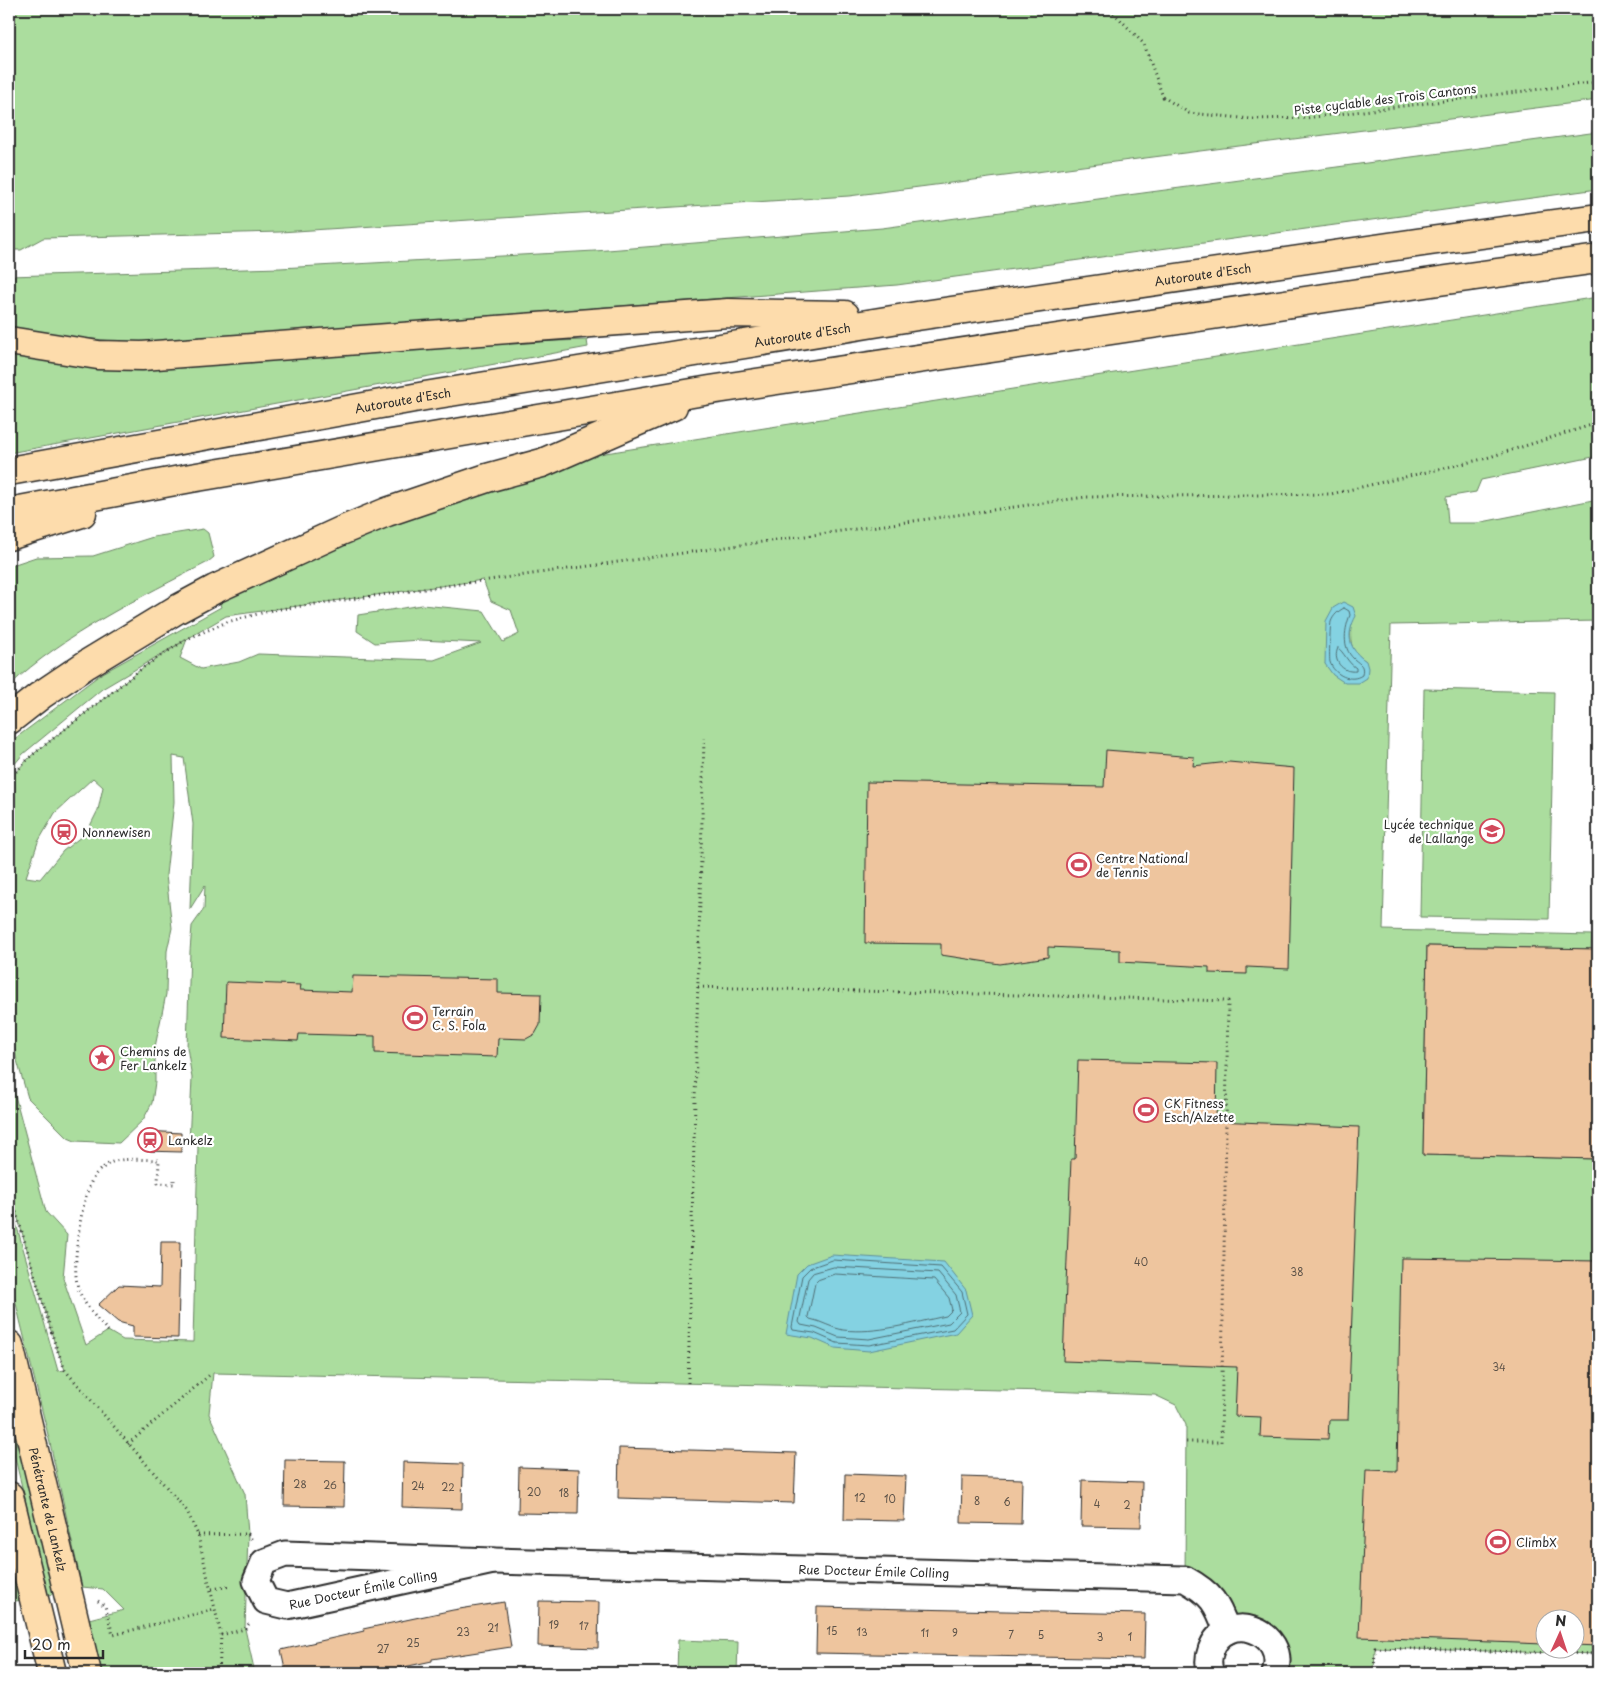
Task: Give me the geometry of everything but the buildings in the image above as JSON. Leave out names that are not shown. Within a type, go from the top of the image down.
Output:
[{"type":"main road","name":"Autoroute d'Esch","points":[[9,471],[415,398],[917,316],[1598,218]]},
{"type":"main road","points":[[9,512],[191,478],[710,390],[1598,259]]},
{"type":"main road","points":[[9,341],[98,355],[142,356],[728,313],[917,316]]},
{"type":"main road","points":[[9,720],[41,695],[87,664],[176,610],[233,581],[387,512],[487,478],[542,463],[710,390]]},
{"type":"main road","points":[[9,536],[191,478]]},
{"type":"main road","name":"Pénétrante de Lankelz","points":[[9,1345],[86,1673]]},
{"type":"main road","points":[[9,1496],[52,1673]]},
{"type":"street","name":"Rue Docteur Émile Colling","points":[[264,1562],[285,1554],[1185,1579],[1204,1590],[1219,1609],[1227,1631]]},
{"type":"street","name":"Rue Docteur Émile Colling","points":[[266,1600],[287,1606],[492,1561]]},
{"type":"street","points":[[264,1562],[256,1581],[266,1600]]},
{"type":"street","points":[[1211,1673],[1209,1658],[1218,1638],[1227,1631],[1249,1628],[1260,1632],[1269,1639],[1275,1649],[1279,1673]]},
{"type":"path","name":"Piste cyclable des Trois Cantons","points":[[1110,9],[1144,44],[1163,97],[1190,113],[1252,119],[1306,118],[1598,82]]},
{"type":"path","points":[[9,779],[31,756],[145,666],[187,640],[227,622],[273,610],[1086,496],[1331,494],[1483,459],[1598,423]]},
{"type":"path","points":[[688,1383],[704,738]]},
{"type":"path","points":[[698,988],[1058,996],[1228,1002],[1221,1442],[1186,1442]]},
{"type":"path","points":[[108,1331],[93,1315],[77,1284],[76,1259],[85,1198],[95,1175],[111,1162],[159,1160],[158,1183],[174,1184],[174,1180]]},
{"type":"path","points":[[9,1188],[54,1342],[65,1370],[187,1511],[198,1535],[221,1635],[220,1673]]},
{"type":"path","points":[[128,1444],[212,1373]]},
{"type":"path","points":[[198,1535],[248,1534],[264,1562]]},
{"type":"path","points":[[92,1597],[105,1606],[113,1635],[215,1609]]},
{"type":"path","points":[[221,1635],[246,1629],[266,1600]]},
{"type":"path","points":[[1374,1673],[1375,1648],[1598,1654]]},
{"type":"green space","points":[[9,9],[1598,9],[1598,100],[849,196],[280,232],[43,238],[21,250],[9,250]]},
{"type":"green space","points":[[1598,132],[1598,189],[897,285],[133,343],[16,331],[9,328],[9,276],[280,268],[595,251],[882,228]]},
{"type":"green space","points":[[1598,297],[1598,456],[1481,480],[1476,492],[1446,497],[1448,523],[1477,523],[1598,499],[1598,621],[1391,625],[1383,930],[1592,935],[1591,949],[1427,946],[1423,1155],[1598,1159],[1598,1654],[1584,1654],[1584,1610],[1534,1610],[1534,1652],[1375,1648],[1374,1673],[1285,1673],[1249,1628],[1185,1579],[1186,1425],[1176,1405],[1155,1395],[1049,1391],[213,1373],[209,1414],[245,1494],[248,1534],[245,1629],[255,1673],[102,1673],[89,1619],[124,1610],[103,1589],[82,1587],[50,1443],[9,1275],[9,1199],[58,1371],[65,1370],[54,1341],[9,1188],[9,1073],[46,1212],[67,1235],[63,1278],[86,1345],[108,1331],[123,1340],[193,1342],[198,1146],[189,1144],[192,1078],[187,1047],[192,926],[204,909],[205,885],[190,909],[193,824],[184,758],[173,756],[174,802],[166,875],[172,928],[167,951],[166,994],[155,1047],[155,1082],[152,1103],[143,1120],[119,1143],[75,1141],[68,1138],[28,1098],[16,1057],[9,1019],[9,779],[31,756],[145,666],[187,639],[180,658],[201,669],[239,662],[258,654],[434,660],[481,643],[420,640],[375,643],[357,631],[358,615],[422,605],[484,611],[503,642],[519,634],[511,610],[491,601],[483,580],[226,616],[102,689],[23,754],[9,771],[9,743],[101,674],[221,607],[215,589],[542,463]],"holes":[[[1351,625],[1354,650],[1366,661],[1325,664]],[[93,778],[103,787],[98,810],[87,832],[63,851],[40,879],[26,877],[38,842],[55,813]]]},
{"type":"green space","points":[[587,340],[588,347],[9,453],[9,354],[67,363]]},
{"type":"green space","points":[[203,529],[208,533],[214,557],[208,562],[78,633],[31,667],[9,686],[9,566],[36,557],[93,556],[153,537]]},
{"type":"green space","points":[[1424,689],[1554,692],[1549,919],[1420,917]]},
{"type":"green space","points":[[9,1388],[56,1593],[48,1595],[9,1433]]},
{"type":"green space","points":[[9,1544],[22,1600],[9,1602]]},
{"type":"green space","points":[[678,1640],[738,1642],[737,1673],[677,1673]]},
{"type":"water","points":[[1343,602],[1353,607],[1356,616],[1351,629],[1350,641],[1355,651],[1366,661],[1368,668],[1367,678],[1359,683],[1345,683],[1333,675],[1325,664],[1326,621],[1333,608]]},
{"type":"water","points":[[832,1255],[944,1262],[966,1290],[972,1315],[956,1333],[869,1351],[835,1348],[812,1338],[786,1334],[797,1274],[807,1264]]},
{"type":"place","name":"Lycée technique de Lallange","points":[[1492,831]]},
{"type":"place","name":"Nonnewisen","points":[[64,832]]},
{"type":"place","name":"Centre National de Tennis","points":[[1079,865]]},
{"type":"place","name":"Terrain C. S. Fola","points":[[415,1018]]},
{"type":"place","name":"Chemins de Fer Lankelz","points":[[102,1058]]},
{"type":"place","name":"CK Fitness Esch/Alzette","points":[[1146,1110]]},
{"type":"place","name":"Lankelz","points":[[150,1140]]},
{"type":"place","name":"ClimbX","points":[[1498,1542]]}]
